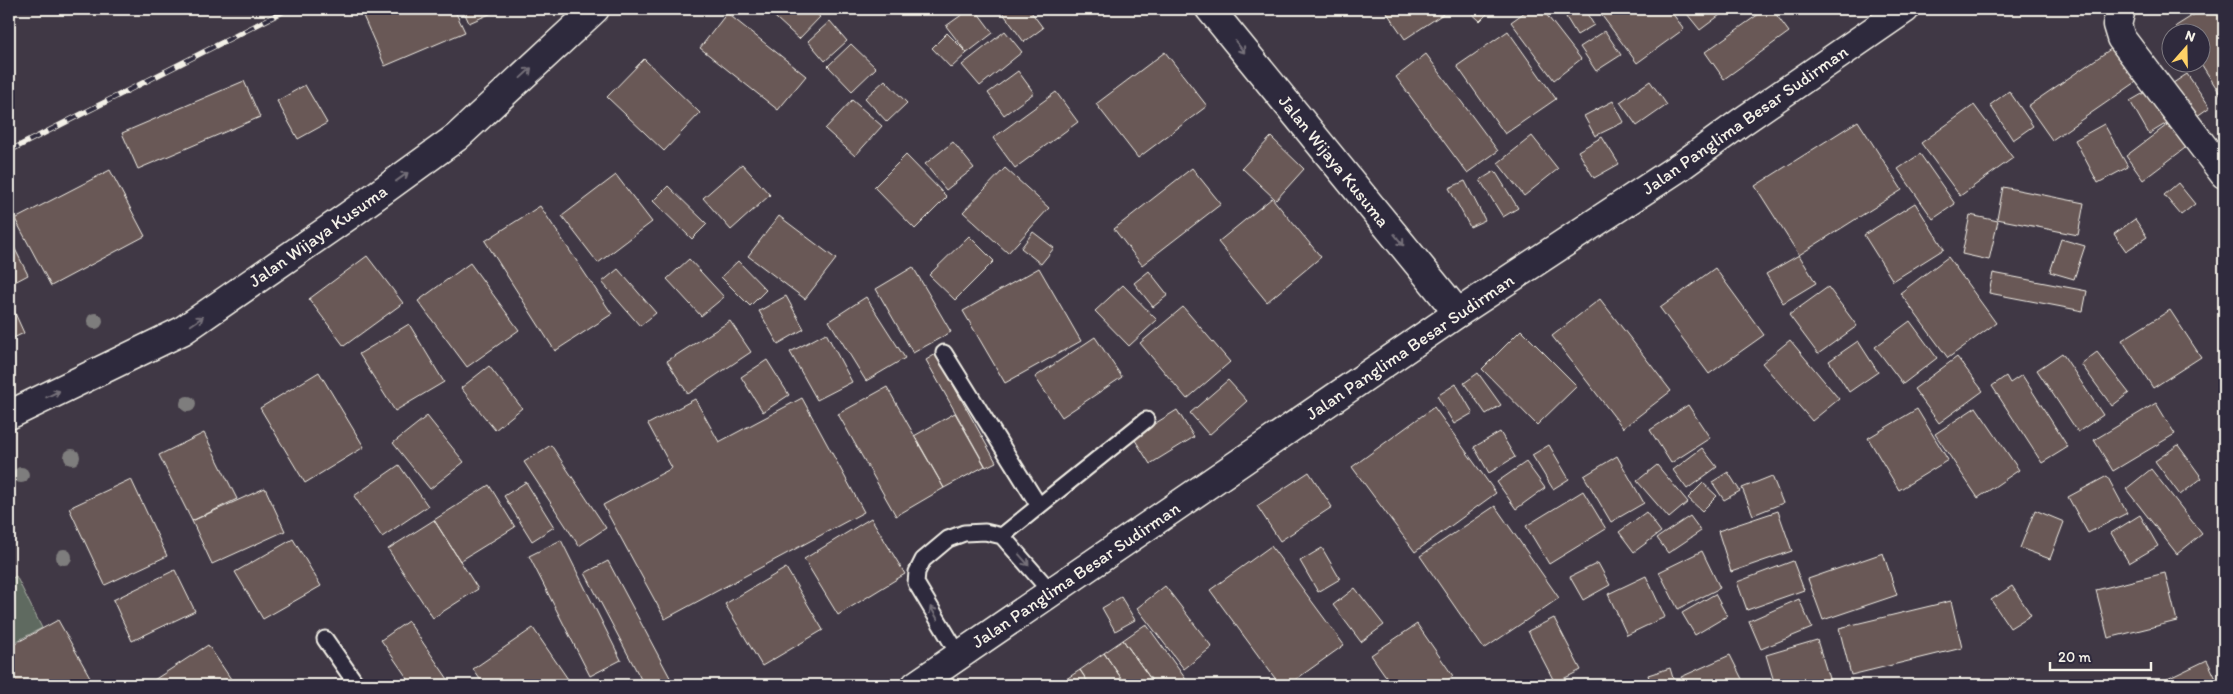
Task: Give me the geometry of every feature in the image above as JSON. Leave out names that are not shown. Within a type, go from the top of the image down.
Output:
[{"type":"street","name":"Jalan Wijaya Kusuma","points":[[9,415],[182,331],[457,137],[595,9]]},
{"type":"street","name":"Jalan Wijaya Kusuma","points":[[1210,9],[1458,313]]},
{"type":"street","name":"Jalan Panglima Besar Sudirman","points":[[916,685],[1458,313],[1681,166],[1905,9]]},
{"type":"street","points":[[2121,9],[2117,25],[2121,38],[2224,174]]},
{"type":"lane","points":[[944,353],[1039,506]]},
{"type":"lane","points":[[1002,536],[1146,420]]},
{"type":"lane","points":[[959,655],[916,583],[917,572],[923,560],[948,539],[964,533],[985,532],[1002,536],[1051,592]]},
{"type":"lane","points":[[325,639],[358,685]]},
{"type":"green space","points":[[16,576],[42,628],[9,645],[9,580]]},
{"type":"building","points":[[360,9],[454,9],[465,32],[385,66]]},
{"type":"building","points":[[463,9],[501,9],[469,23]]},
{"type":"building","points":[[766,9],[811,9],[820,17],[799,39]]},
{"type":"building","points":[[970,9],[975,9],[993,33],[967,53],[946,26]]},
{"type":"building","points":[[1000,9],[1029,9],[1043,28],[1024,42]]},
{"type":"building","points":[[1439,9],[1443,14],[1405,39],[1385,10]]},
{"type":"building","points":[[1467,9],[1492,9],[1480,21]]},
{"type":"building","points":[[1529,9],[1542,9],[1581,59],[1554,80],[1511,22]]},
{"type":"building","points":[[1579,9],[1584,9],[1594,25],[1577,35],[1566,17]]},
{"type":"building","points":[[1597,9],[1669,9],[1684,29],[1637,63]]},
{"type":"building","points":[[1683,9],[1728,9],[1700,30]]},
{"type":"building","points":[[1766,9],[1772,9],[1789,32],[1724,79],[1705,52]]},
{"type":"building","points":[[2203,9],[2224,9],[2224,100],[2206,72],[2210,72],[2210,22],[2182,22]]},
{"type":"building","points":[[727,13],[806,76],[778,110],[700,48]]},
{"type":"building","points":[[830,21],[847,41],[825,61],[808,41]]},
{"type":"building","points":[[1005,31],[1022,52],[980,86],[962,65]]},
{"type":"building","points":[[1508,31],[1556,99],[1505,134],[1457,66]]},
{"type":"building","points":[[1605,31],[1621,55],[1596,71],[1580,47]]},
{"type":"building","points":[[947,33],[967,53],[951,68],[932,48]]},
{"type":"building","points":[[851,44],[876,68],[852,91],[828,66]]},
{"type":"building","points":[[2118,44],[2142,78],[2052,140],[2028,106]]},
{"type":"building","points":[[1165,52],[1207,106],[1138,158],[1096,104]]},
{"type":"building","points":[[1426,54],[1498,151],[1467,173],[1396,77]]},
{"type":"building","points":[[644,59],[700,113],[664,151],[607,97]]},
{"type":"building","points":[[1018,71],[1034,93],[1004,115],[988,93]]},
{"type":"building","points":[[2187,74],[2210,107],[2190,121],[2167,87]]},
{"type":"building","points":[[885,80],[907,103],[887,122],[865,98]]},
{"type":"building","points":[[244,81],[260,117],[138,169],[122,133]]},
{"type":"building","points":[[1650,81],[1667,105],[1637,126],[1620,102]]},
{"type":"building","points":[[305,85],[327,123],[298,139],[277,101]]},
{"type":"building","points":[[2156,86],[2175,118],[2149,134],[2130,101]]},
{"type":"building","points":[[2009,91],[2033,126],[2013,140],[1990,105]]},
{"type":"building","points":[[1056,92],[1078,122],[1015,168],[993,138]]},
{"type":"building","points":[[852,100],[882,126],[855,156],[825,129]]},
{"type":"building","points":[[1613,101],[1624,122],[1595,136],[1584,116]]},
{"type":"building","points":[[1974,105],[2013,158],[1960,196],[1921,143]]},
{"type":"building","points":[[2175,119],[2193,142],[2143,180],[2126,156]]},
{"type":"building","points":[[1858,121],[1902,190],[1799,255],[1755,186]]},
{"type":"building","points":[[2104,124],[2128,167],[2098,183],[2075,140]]},
{"type":"building","points":[[1532,136],[1558,169],[1524,196],[1498,163]]},
{"type":"building","points":[[1271,137],[1304,169],[1276,200],[1242,168]]},
{"type":"building","points":[[1602,137],[1619,164],[1594,178],[1578,151]]},
{"type":"building","points":[[953,142],[974,168],[946,190],[925,164]]},
{"type":"building","points":[[1920,154],[1955,204],[1933,219],[1898,169]]},
{"type":"building","points":[[906,155],[947,197],[915,229],[874,187]]},
{"type":"building","points":[[742,164],[770,195],[731,230],[703,198]]},
{"type":"building","points":[[1005,168],[1049,208],[1008,253],[963,212]]},
{"type":"building","points":[[1192,168],[1221,204],[1142,265],[1114,229]]},
{"type":"building","points":[[110,170],[145,236],[51,286],[15,219]]},
{"type":"building","points":[[1495,171],[1518,208],[1503,217],[1480,180]]},
{"type":"building","points":[[616,175],[652,222],[598,263],[562,216]]},
{"type":"building","points":[[1465,181],[1485,220],[1470,227],[1449,188]]},
{"type":"building","points":[[2178,183],[2195,204],[2181,215],[2164,195]]},
{"type":"building","points":[[668,186],[707,224],[692,239],[653,201]]},
{"type":"building","points":[[2003,187],[2084,203],[2078,235],[1997,219]]},
{"type":"building","points":[[1272,198],[1321,257],[1267,302],[1218,242]]},
{"type":"building","points":[[1915,203],[1944,249],[1893,281],[1864,235]]},
{"type":"building","points":[[540,206],[612,314],[555,351],[485,241]]},
{"type":"building","points":[[1970,215],[1998,221],[1989,260],[1962,254]]},
{"type":"building","points":[[779,216],[836,259],[805,299],[748,256]]},
{"type":"building","points":[[2135,219],[2147,237],[2126,251],[2114,234]]},
{"type":"building","points":[[2224,225],[2224,239],[2218,230]]},
{"type":"building","points":[[1033,232],[1054,248],[1041,264],[1021,248]]},
{"type":"building","points":[[969,236],[994,261],[955,300],[929,275]]},
{"type":"building","points":[[9,237],[28,275],[9,285]]},
{"type":"building","points":[[2061,239],[2085,246],[2074,279],[2050,272]]},
{"type":"building","points":[[1799,255],[1816,283],[1783,303],[1766,274]]},
{"type":"building","points":[[367,256],[403,303],[344,346],[309,299]]},
{"type":"building","points":[[1948,257],[1996,323],[1948,358],[1900,293]]},
{"type":"building","points":[[689,259],[724,297],[701,316],[667,279]]},
{"type":"building","points":[[738,261],[766,290],[750,306],[721,277]]},
{"type":"building","points":[[470,263],[519,330],[467,367],[418,301]]},
{"type":"building","points":[[913,267],[951,332],[913,353],[876,289]]},
{"type":"building","points":[[1039,268],[1081,341],[1005,383],[963,311]]},
{"type":"building","points":[[1715,268],[1764,335],[1709,374],[1660,308]]},
{"type":"building","points":[[618,269],[656,313],[640,326],[602,282]]},
{"type":"building","points":[[1149,271],[1168,295],[1153,307],[1134,283]]},
{"type":"building","points":[[1993,273],[2087,291],[2083,311],[1989,293]]},
{"type":"building","points":[[1123,285],[1157,320],[1129,346],[1095,311]]},
{"type":"building","points":[[1828,287],[1857,326],[1818,354],[1789,315]]},
{"type":"building","points":[[786,296],[804,329],[778,344],[759,311]]},
{"type":"building","points":[[866,297],[905,358],[866,381],[829,321]]},
{"type":"building","points":[[1600,299],[1671,391],[1623,428],[1552,336]]},
{"type":"building","points":[[9,300],[24,333],[9,340]]},
{"type":"building","points":[[1183,307],[1230,362],[1187,399],[1140,343]]},
{"type":"building","points":[[2170,310],[2201,357],[2153,388],[2122,340]]},
{"type":"building","points":[[730,321],[751,352],[688,394],[667,361]]},
{"type":"building","points":[[1910,321],[1937,358],[1903,384],[1875,347]]},
{"type":"building","points":[[409,324],[444,382],[395,411],[359,354]]},
{"type":"building","points":[[1521,330],[1577,386],[1537,425],[1482,369]]},
{"type":"building","points":[[826,333],[852,382],[817,400],[790,352]]},
{"type":"building","points":[[1095,337],[1122,377],[1062,417],[1035,377]]},
{"type":"building","points":[[1790,340],[1839,399],[1812,421],[1762,363]]},
{"type":"building","points":[[1858,341],[1878,372],[1849,392],[1829,361]]},
{"type":"building","points":[[2097,352],[2129,393],[2112,406],[2081,364]]},
{"type":"building","points":[[2062,353],[2103,415],[2078,432],[2037,370]]},
{"type":"building","points":[[936,354],[996,462],[986,467],[926,360]]},
{"type":"building","points":[[1957,357],[1983,391],[1939,423],[1914,389]]},
{"type":"building","points":[[767,360],[789,395],[763,412],[741,377]]},
{"type":"building","points":[[489,366],[522,408],[495,430],[461,388]]},
{"type":"building","points":[[319,372],[364,447],[305,483],[260,408]]},
{"type":"building","points":[[1478,373],[1501,405],[1486,414],[1464,383]]},
{"type":"building","points":[[2022,375],[2068,447],[2042,463],[1992,386],[2006,376],[2010,383]]},
{"type":"building","points":[[1228,380],[1247,401],[1209,435],[1190,413]]},
{"type":"building","points":[[1456,384],[1473,413],[1454,424],[1437,396]]},
{"type":"building","points":[[887,387],[944,488],[896,516],[838,414]]},
{"type":"building","points":[[802,398],[864,512],[665,619],[603,505],[672,468],[648,424],[695,399],[719,442]]},
{"type":"building","points":[[2156,403],[2175,434],[2113,471],[2094,440]]},
{"type":"building","points":[[1688,405],[1710,438],[1671,463],[1650,430]]},
{"type":"building","points":[[1434,407],[1496,493],[1415,552],[1352,467]]},
{"type":"building","points":[[1976,407],[2019,470],[1978,498],[1935,434]]},
{"type":"building","points":[[1917,409],[1948,460],[1899,490],[1868,438]]},
{"type":"building","points":[[1177,410],[1194,437],[1150,464],[1133,437]]},
{"type":"building","points":[[955,413],[985,466],[944,488],[914,436]]},
{"type":"building","points":[[427,416],[464,462],[430,489],[393,443]]},
{"type":"building","points":[[1500,432],[1515,457],[1489,473],[1474,447]]},
{"type":"building","points":[[204,433],[237,499],[192,521],[159,455]]},
{"type":"building","points":[[551,445],[606,528],[579,546],[524,462]]},
{"type":"building","points":[[1549,445],[1569,479],[1553,489],[1532,455]]},
{"type":"building","points":[[2178,445],[2202,478],[2180,495],[2155,461]]},
{"type":"building","points":[[1702,448],[1717,467],[1687,489],[1673,470]]},
{"type":"building","points":[[1617,456],[1644,503],[1611,522],[1584,476]]},
{"type":"building","points":[[1526,462],[1545,488],[1516,509],[1497,482]]},
{"type":"building","points":[[399,465],[428,506],[382,537],[354,496]]},
{"type":"building","points":[[1657,465],[1688,502],[1669,518],[1637,481]]},
{"type":"building","points":[[2151,469],[2202,534],[2177,554],[2126,489]]},
{"type":"building","points":[[1309,472],[1332,507],[1280,541],[1257,506]]},
{"type":"building","points":[[1728,472],[1740,491],[1724,500],[1712,482]]},
{"type":"building","points":[[1772,476],[1783,503],[1753,515],[1742,488]]},
{"type":"building","points":[[2107,476],[2127,513],[2088,533],[2068,497]]},
{"type":"building","points":[[131,479],[167,556],[105,585],[69,508]]},
{"type":"building","points":[[526,482],[554,527],[532,541],[504,496]]},
{"type":"building","points":[[1703,483],[1717,496],[1702,511],[1688,498]]},
{"type":"building","points":[[489,485],[515,527],[460,561],[434,520]]},
{"type":"building","points":[[265,488],[285,531],[212,564],[192,521]]},
{"type":"building","points":[[1583,491],[1606,529],[1549,564],[1526,526]]},
{"type":"building","points":[[1495,506],[1559,598],[1484,649],[1420,556]]},
{"type":"building","points":[[2035,510],[2064,522],[2050,559],[2020,548]]},
{"type":"building","points":[[1778,511],[1792,551],[1731,572],[1718,531]]},
{"type":"building","points":[[1646,512],[1661,532],[1634,552],[1619,532]]},
{"type":"building","points":[[2140,515],[2158,546],[2129,563],[2111,533]]},
{"type":"building","points":[[1690,516],[1701,531],[1668,553],[1657,538]]},
{"type":"building","points":[[871,518],[905,574],[838,615],[804,559]]},
{"type":"building","points":[[434,520],[478,589],[433,618],[388,549]]},
{"type":"building","points":[[293,539],[321,586],[263,619],[235,572]]},
{"type":"building","points":[[561,540],[621,660],[590,676],[529,556]]},
{"type":"building","points":[[1271,546],[1344,645],[1288,685],[1280,685],[1210,590]]},
{"type":"building","points":[[1322,548],[1340,579],[1318,592],[1300,561]]},
{"type":"building","points":[[1702,551],[1720,588],[1678,609],[1659,572]]},
{"type":"building","points":[[1883,553],[1897,595],[1823,620],[1808,579]]},
{"type":"building","points":[[608,561],[674,685],[644,685],[585,573]]},
{"type":"building","points":[[1793,561],[1804,590],[1747,610],[1737,582]]},
{"type":"building","points":[[1598,563],[1610,585],[1583,600],[1570,577]]},
{"type":"building","points":[[786,568],[823,630],[762,666],[725,604]]},
{"type":"building","points":[[175,570],[195,611],[132,641],[113,600]]},
{"type":"building","points":[[2165,573],[2177,621],[2108,638],[2096,590]]},
{"type":"building","points":[[1646,576],[1665,617],[1627,635],[1608,594]]},
{"type":"building","points":[[1165,586],[1212,647],[1184,669],[1137,608]]},
{"type":"building","points":[[2012,586],[2031,615],[2010,628],[1991,600]]},
{"type":"building","points":[[1355,588],[1384,625],[1361,642],[1333,605]]},
{"type":"building","points":[[1715,594],[1727,616],[1695,635],[1682,613]]},
{"type":"building","points":[[1121,597],[1135,620],[1115,631],[1102,608]]},
{"type":"building","points":[[1799,599],[1812,628],[1761,649],[1749,621]]},
{"type":"building","points":[[1951,601],[1962,648],[1851,675],[1839,628]]},
{"type":"building","points":[[1554,618],[1581,670],[1555,683],[1528,631]]},
{"type":"building","points":[[58,620],[90,677],[74,685],[9,685],[9,647]]},
{"type":"building","points":[[408,621],[452,685],[412,685],[381,640]]},
{"type":"building","points":[[1146,624],[1190,685],[1155,685],[1123,640]]},
{"type":"building","points":[[1417,624],[1453,676],[1441,685],[1392,685],[1371,655]]},
{"type":"building","points":[[533,628],[572,685],[484,685],[473,669]]},
{"type":"building","points":[[1123,640],[1155,685],[1126,685],[1104,653]]},
{"type":"building","points":[[1817,640],[1831,685],[1775,685],[1766,655]]},
{"type":"building","points":[[208,645],[235,685],[158,685],[154,680]]},
{"type":"building","points":[[1104,653],[1126,685],[1090,685],[1080,670]]},
{"type":"building","points":[[1730,655],[1745,685],[1685,685],[1681,677]]},
{"type":"building","points":[[2207,660],[2219,685],[2155,685]]},
{"type":"building","points":[[1670,668],[1675,685],[1651,685],[1648,675]]},
{"type":"building","points":[[1080,670],[1090,685],[1062,685],[1060,683]]},
{"type":"railway","points":[[9,151],[288,9]]}]
